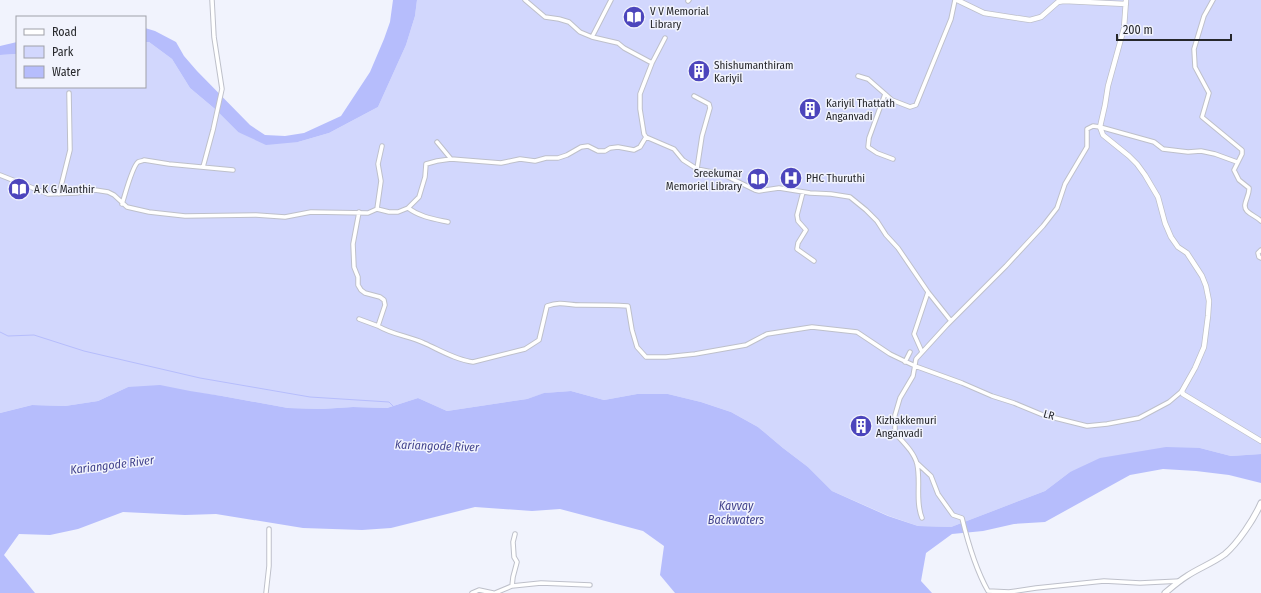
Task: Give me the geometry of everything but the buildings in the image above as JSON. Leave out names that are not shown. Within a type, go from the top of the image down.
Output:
[{"type":"main road","points":[[1164,593],[1225,554],[1242,535],[1256,515],[1261,503]]},
{"type":"street","points":[[203,167],[222,89],[214,37],[212,0]]},
{"type":"street","points":[[525,0],[545,17],[569,22],[580,32],[618,44],[628,51],[652,63]]},
{"type":"street","points":[[592,37],[611,0]]},
{"type":"street","points":[[858,76],[868,79],[892,100],[910,107],[916,105],[951,19],[956,0],[984,13],[1030,20],[1041,17],[1058,2],[1126,2],[1124,28],[1108,86],[1100,127],[1103,135],[1138,164],[1158,197],[1165,223],[1171,237],[1178,247],[1187,253],[1202,276],[1206,286],[1209,301],[1204,347],[1195,368],[1182,391],[1183,394],[1261,441]]},
{"type":"street","points":[[1213,0],[1204,16],[1194,50],[1195,67],[1209,93],[1202,117],[1242,150],[1242,154],[1234,170],[1235,174],[1239,180],[1249,188],[1244,205],[1245,208],[1261,221]]},
{"type":"street","points":[[0,175],[48,194],[76,193],[96,190],[108,192],[114,195],[127,207],[149,212],[185,216],[256,215],[285,217],[311,212],[370,213],[377,209],[389,212],[398,212],[408,208],[419,197],[425,177],[426,164],[437,161],[451,160],[501,163],[520,159],[535,161],[546,158],[558,158],[581,147],[588,146],[598,151],[605,151],[610,148],[618,147],[634,150],[640,147],[646,137],[641,117],[640,94],[652,63],[665,38]]},
{"type":"street","points":[[59,194],[70,150],[70,93]]},
{"type":"street","points":[[885,94],[869,138],[868,147],[893,159]]},
{"type":"street","points":[[694,96],[709,104],[710,108],[702,136],[697,169]]},
{"type":"street","points":[[1181,581],[1140,583],[1104,581],[1009,592],[988,591],[970,550],[962,518],[953,515],[938,494],[931,476],[917,463],[909,448],[895,433],[895,415],[900,398],[913,376],[916,359],[951,321],[1006,266],[1043,226],[1057,208],[1065,184],[1087,147],[1087,129],[1093,126],[1100,127],[1154,142],[1163,149],[1188,152],[1202,151],[1238,162]]},
{"type":"street","points":[[646,137],[674,149],[683,160],[697,169],[722,174],[755,190],[759,191],[779,188],[850,197],[877,221],[886,235],[898,248],[928,292],[951,321]]},
{"type":"street","points":[[437,142],[451,160]]},
{"type":"street","points":[[377,209],[381,181],[378,164],[382,146]]},
{"type":"street","points":[[122,204],[130,178],[137,163],[144,160],[233,170]]},
{"type":"street","points":[[803,192],[796,215],[798,221],[806,230],[798,243],[797,249],[814,261]]},
{"type":"street","points":[[408,208],[429,218],[448,222]]},
{"type":"street","points":[[359,212],[353,244],[354,267],[358,277],[358,285],[361,290],[384,300],[385,305],[378,326],[359,319]]},
{"type":"street","points":[[1261,250],[1258,253],[1258,257],[1261,258]]},
{"type":"street","points":[[922,352],[914,334],[928,292]]},
{"type":"street","name":"LR","points":[[378,326],[396,335],[425,343],[433,348],[466,361],[473,362],[525,349],[539,340],[547,306],[558,303],[628,306],[632,330],[637,347],[646,357],[666,357],[702,353],[746,345],[767,334],[812,327],[857,332],[905,362],[1043,415],[1087,426],[1139,418],[1170,402],[1182,391]]},
{"type":"street","points":[[905,362],[910,352]]},
{"type":"street","points":[[917,463],[919,478],[918,509],[922,518]]},
{"type":"street","points":[[266,593],[269,566],[269,530]]},
{"type":"street","points":[[512,586],[516,562],[514,557],[513,542],[515,534]]},
{"type":"street","points":[[472,593],[479,590],[494,593],[512,586],[541,583],[590,586]]},
{"type":"green space","points":[[417,0],[1261,0],[1261,454],[1231,456],[1200,448],[1070,472],[1045,491],[951,527],[918,526],[889,516],[832,491],[808,467],[758,427],[731,412],[701,402],[668,394],[637,394],[604,400],[571,391],[545,393],[527,399],[447,411],[418,398],[387,408],[288,408],[222,396],[128,387],[98,401],[65,406],[32,405],[0,413],[0,55],[16,54],[16,88],[146,88],[146,42],[149,42],[172,59],[190,88],[215,109],[238,132],[298,142],[329,133],[378,107],[406,45],[415,16]]},
{"type":"water","points":[[393,0],[417,0],[415,16],[406,45],[378,107],[329,133],[298,142],[266,145],[238,132],[215,109],[190,88],[172,59],[149,42],[146,42],[146,28],[155,31],[176,42],[184,56],[197,71],[250,125],[265,135],[285,136],[304,133],[341,116],[370,72],[390,22]]},
{"type":"water","points":[[16,42],[16,54],[0,55],[0,46]]},
{"type":"water","name":"Kavvay Backwaters","points":[[160,385],[288,408],[321,409],[353,407],[387,408],[418,398],[447,411],[527,399],[544,393],[571,391],[604,400],[637,394],[668,394],[701,402],[731,412],[758,427],[808,467],[832,491],[888,516],[918,526],[951,527],[1045,491],[1070,472],[1100,458],[1166,447],[1200,448],[1231,456],[1261,454],[1261,483],[1229,475],[1163,469],[1130,475],[1045,522],[1014,524],[983,531],[952,534],[926,553],[921,581],[932,593],[675,593],[660,575],[664,546],[643,531],[560,509],[532,511],[475,507],[391,528],[362,530],[303,528],[216,514],[185,515],[123,512],[78,529],[50,535],[19,534],[4,555],[35,593],[0,593],[0,413],[32,405],[65,406],[98,401],[128,387]]},
{"type":"waterway","points":[[0,332],[8,336],[34,335],[84,351],[200,378],[310,397],[389,402],[393,406]]},
{"type":"place","name":"V V Memorial Library","points":[[634,17]]},
{"type":"place","name":"Shishumanthiram Kariyil","points":[[699,71]]},
{"type":"place","name":"Kariyil Thattath Anganvadi","points":[[810,109]]},
{"type":"place","name":"PHC Thuruthi","points":[[791,178]]},
{"type":"place","name":"Sreekumar Memoriel Library","points":[[758,179]]},
{"type":"place","name":"A K G Manthir","points":[[19,189]]},
{"type":"place","name":"Kizhakkemuri Anganvadi","points":[[861,426]]},
{"type":"water label","name":"Kariangode River","points":[[437,446]]},
{"type":"water label","name":"Kariangode River","points":[[112,465]]}]
